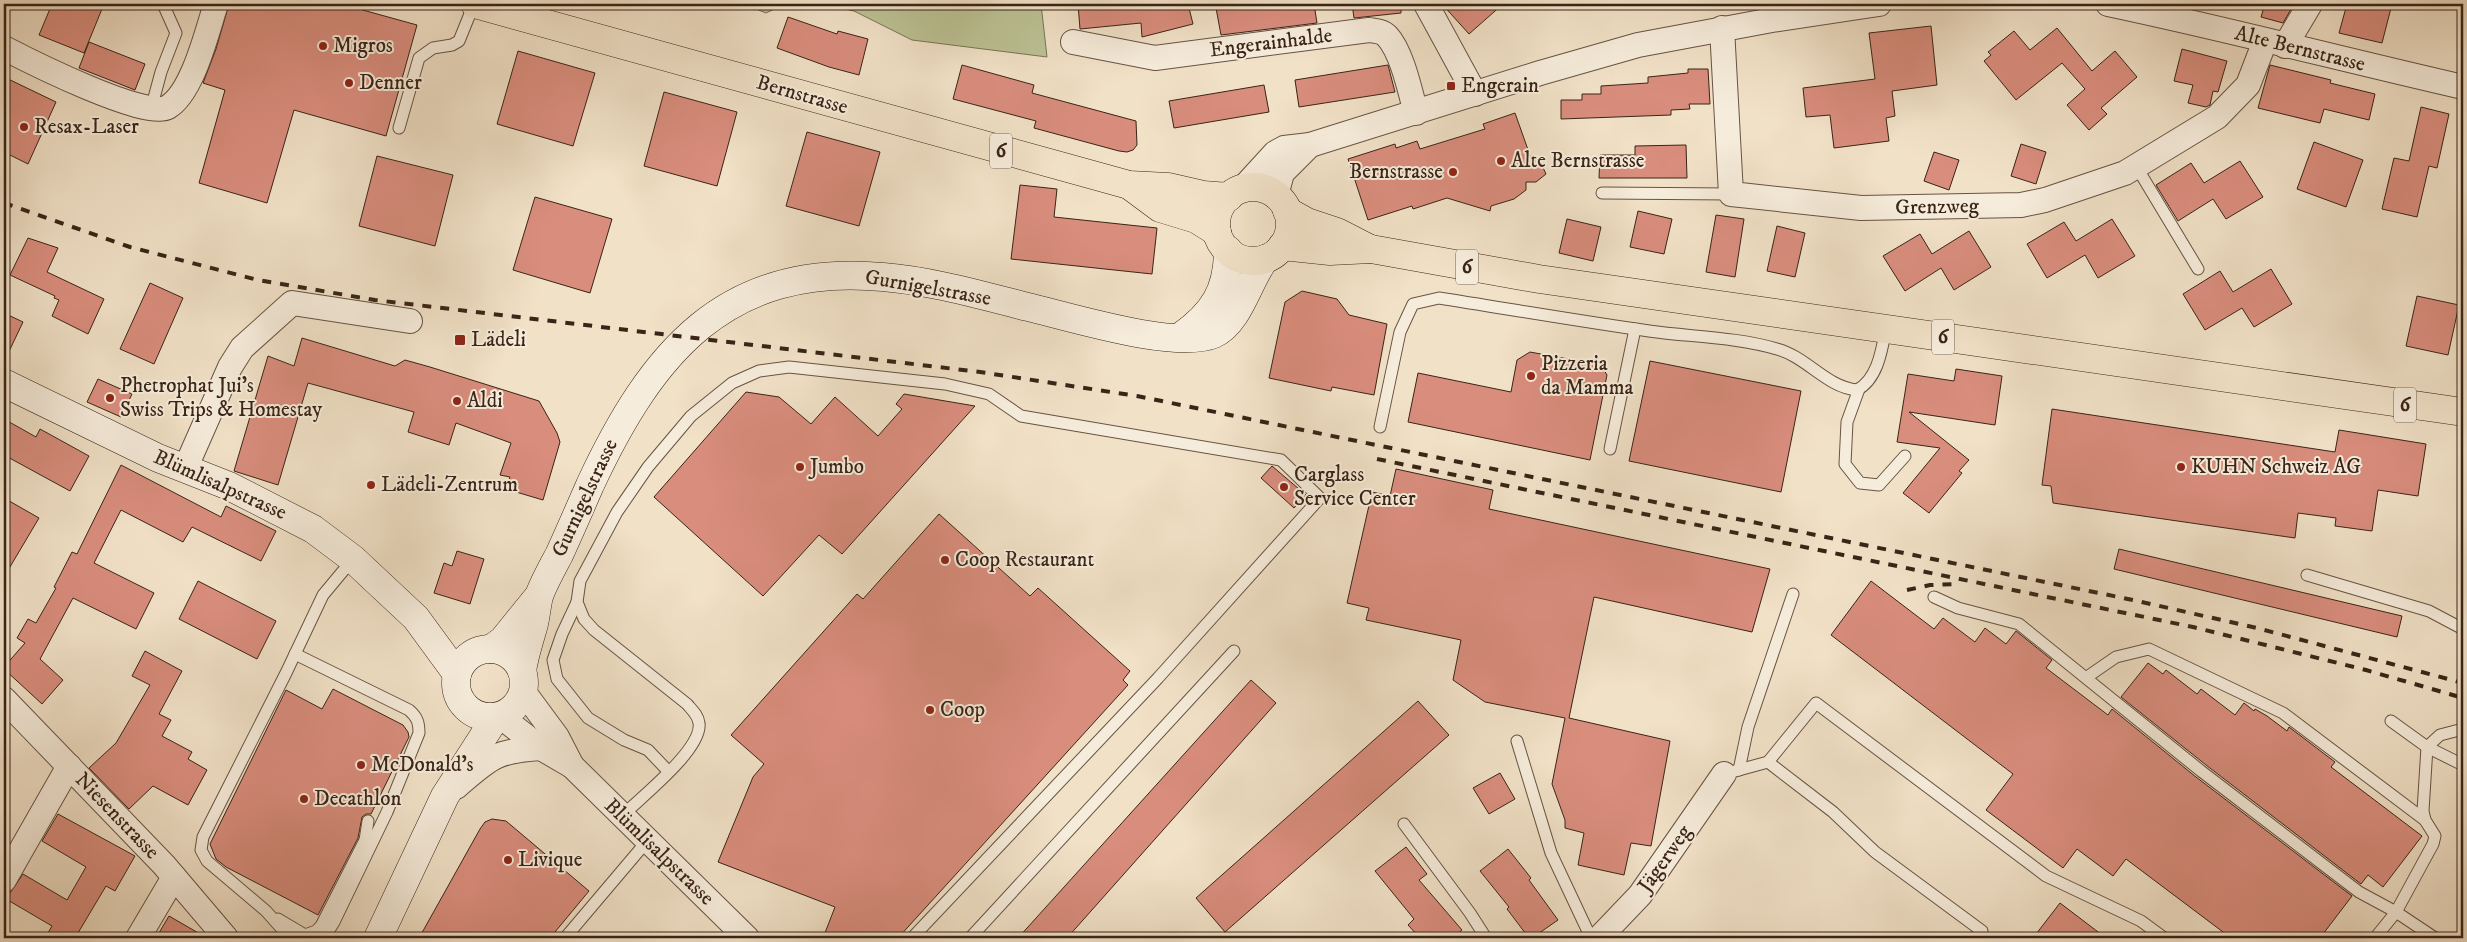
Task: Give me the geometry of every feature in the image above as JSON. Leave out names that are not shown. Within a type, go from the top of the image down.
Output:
[{"type":"main road","name":"Bernstrasse","points":[[475,4],[1129,185],[1168,187],[1203,195],[1236,192]]},
{"type":"main road","name":"Bernstrasse","points":[[1129,185],[1160,208],[1196,219],[1223,241]]},
{"type":"main road","points":[[1180,337],[1196,325],[1218,298],[1226,276],[1218,212],[1236,192],[1260,188],[1282,204],[1290,228],[1274,253],[1243,260],[1223,241]]},
{"type":"main road","name":"6","points":[[1282,204],[1308,222],[1336,232],[1370,249]]},
{"type":"main road","name":"6","points":[[1274,253],[1370,249],[1539,280],[1886,328],[2463,412]]},
{"type":"main road","name":"Gurnigelstrasse","points":[[523,681],[540,595],[613,437],[647,381],[691,332],[706,319],[745,299],[781,285],[814,278],[850,275],[884,277],[944,286],[1136,332],[1162,337],[1196,338],[1215,334],[1224,327],[1255,274],[1274,253]]},
{"type":"main road","name":"Blümlisalpstrasse","points":[[4,383],[186,469],[229,486],[295,518],[331,541],[416,618],[457,674]]},
{"type":"main road","name":"Gurnigelstrasse","points":[[486,650],[503,640],[540,595]]},
{"type":"main road","name":"Blümlisalpstrasse","points":[[416,618],[486,650]]},
{"type":"main road","points":[[378,938],[445,796],[498,717],[512,708],[523,681],[514,659],[506,653],[486,650],[465,659],[457,674],[457,693],[464,704],[479,716],[498,717]]},
{"type":"main road","points":[[445,796],[462,734],[464,704]]},
{"type":"street","points":[[4,48],[109,96],[151,109],[168,107],[182,92],[192,71],[216,4]]},
{"type":"street","points":[[1426,4],[1475,94]]},
{"type":"street","points":[[1236,192],[1276,153],[1284,148],[1310,146],[1610,52],[1665,38],[1879,4]]},
{"type":"street","name":"Alte Bernstrasse","points":[[2108,4],[2201,13],[2275,44],[2463,88]]},
{"type":"street","name":"Grenzweg","points":[[1731,194],[1861,208],[2021,204],[2045,200],[2125,173],[2217,117],[2238,98],[2255,70],[2310,4]]},
{"type":"street","points":[[1722,28],[1731,194]]},
{"type":"street","name":"Engerainhalde","points":[[1073,42],[1155,58],[1369,30],[1379,31],[1386,35],[1395,49],[1416,112]]},
{"type":"street","points":[[1282,204],[1282,173],[1310,146]]},
{"type":"street","points":[[186,469],[230,367],[242,348],[292,303],[410,321]]},
{"type":"street","name":"Blümlisalpstrasse","points":[[523,681],[572,766]]},
{"type":"street","name":"Niesenstrasse","points":[[4,699],[174,877],[226,938]]},
{"type":"street","name":"Blümlisalpstrasse","points":[[498,717],[541,748],[572,766],[747,938]]},
{"type":"street","points":[[445,796],[497,754],[541,748]]},
{"type":"street","points":[[4,880],[69,766]]},
{"type":"street","name":"Jägerweg","points":[[1599,938],[1640,895],[1732,772]]},
{"type":"street","points":[[138,938],[174,877]]},
{"type":"lane","points":[[151,109],[161,72],[176,33],[163,4]]},
{"type":"lane","points":[[400,128],[419,58],[433,48],[452,45],[459,41],[475,4]]},
{"type":"lane","points":[[2136,166],[2198,269]]},
{"type":"lane","name":"Grenzweg","points":[[1602,193],[1731,194]]},
{"type":"lane","points":[[1380,427],[1400,332],[1413,304],[1439,298],[1635,329],[1754,344],[1779,349],[1799,358],[1832,382],[1850,389],[1859,389]]},
{"type":"lane","points":[[1886,328],[1880,357],[1871,377],[1859,389],[1847,422],[1845,464],[1860,484],[1879,485],[1905,456]]},
{"type":"lane","points":[[1610,449],[1635,329]]},
{"type":"lane","points":[[668,771],[648,750],[624,740],[588,718],[557,678],[554,660],[562,634],[577,602],[580,581],[617,512],[648,467],[691,416],[732,383],[752,373],[789,367],[968,388],[989,394],[1021,416],[1281,460],[1320,498],[1158,678],[912,938]]},
{"type":"lane","points":[[353,559],[324,595],[203,837],[201,850],[207,861],[266,911],[305,935],[316,931],[326,918],[365,840],[368,821]]},
{"type":"lane","points":[[2307,575],[2429,611],[2463,629]]},
{"type":"lane","points":[[1732,772],[1793,594]]},
{"type":"lane","points":[[1934,597],[1958,608],[2019,624],[2202,771],[2359,892],[2396,912],[2435,938]]},
{"type":"lane","points":[[577,602],[584,619],[594,630],[696,714],[700,724],[698,736],[691,747],[622,816]]},
{"type":"lane","points":[[2087,677],[2116,657],[2149,649],[2283,713],[2425,820],[2433,829],[2435,836],[2433,844],[2396,912],[2375,938]]},
{"type":"lane","points":[[970,938],[1234,651]]},
{"type":"lane","points":[[295,654],[409,710],[416,715],[419,733],[379,830],[334,922],[324,938]]},
{"type":"lane","points":[[1732,772],[1768,762],[1816,703],[2046,876],[2141,921],[2164,938]]},
{"type":"lane","points":[[2392,721],[2427,747],[2463,765]]},
{"type":"lane","points":[[2425,820],[2423,798],[2427,747],[2440,735],[2463,729]]},
{"type":"lane","points":[[1517,741],[1551,853],[1591,938]]},
{"type":"lane","points":[[394,768],[408,760]]},
{"type":"lane","points":[[1768,762],[1833,812],[1874,852],[1982,931]]},
{"type":"lane","points":[[1404,824],[1470,913],[1486,938]]},
{"type":"lane","points":[[565,938],[648,840]]},
{"type":"lane","points":[[266,911],[290,938]]},
{"type":"green space","points":[[743,4],[785,4],[766,13]]},
{"type":"green space","points":[[821,4],[1041,4],[1047,57],[912,40],[854,11]]},
{"type":"building","points":[[52,4],[104,4],[84,53],[39,35]]},
{"type":"building","points":[[229,4],[341,4],[417,25],[386,136],[294,110],[267,203],[199,183],[225,90],[203,83],[216,49]]},
{"type":"building","points":[[1078,4],[1188,4],[1193,24],[1142,37],[1141,23],[1080,29]]},
{"type":"building","points":[[1239,4],[1314,4],[1317,23],[1221,35],[1216,8]]},
{"type":"building","points":[[1352,4],[1401,4],[1401,13],[1354,18]]},
{"type":"building","points":[[1442,4],[1503,4],[1469,34]]},
{"type":"building","points":[[2265,4],[2294,4],[2283,23],[2261,17]]},
{"type":"building","points":[[2347,4],[2373,4],[2391,8],[2382,43],[2339,33]]},
{"type":"building","points":[[788,17],[837,34],[838,31],[868,39],[859,75],[829,67],[777,48]]},
{"type":"building","points":[[1931,26],[1937,85],[1892,91],[1895,116],[1886,118],[1889,141],[1834,148],[1830,115],[1806,117],[1803,88],[1875,79],[1869,33]]},
{"type":"building","points":[[2057,28],[2092,71],[2115,51],[2137,77],[2101,108],[2107,114],[2089,130],[2067,105],[2085,89],[2062,63],[2016,100],[1984,61],[1991,55],[1988,52],[2014,31],[2030,50]]},
{"type":"building","points":[[89,42],[145,64],[135,90],[79,68]]},
{"type":"building","points":[[2182,49],[2227,61],[2218,92],[2213,91],[2210,105],[2206,107],[2188,103],[2193,85],[2174,81]]},
{"type":"building","points":[[518,51],[595,73],[573,146],[497,124]]},
{"type":"building","points":[[962,65],[1034,85],[1032,93],[1136,121],[1137,145],[1133,150],[1127,152],[1119,151],[1034,128],[1036,121],[953,99]]},
{"type":"building","points":[[1388,65],[1395,92],[1299,107],[1295,80]]},
{"type":"building","points":[[2270,65],[2331,80],[2330,83],[2375,94],[2369,120],[2324,109],[2320,123],[2258,108]]},
{"type":"building","points":[[1688,69],[1708,69],[1710,104],[1689,104],[1690,109],[1671,110],[1671,115],[1561,119],[1561,100],[1582,100],[1582,94],[1601,94],[1601,86],[1648,83],[1648,77],[1688,73]]},
{"type":"building","name":"Resax-Laser","points":[[4,77],[56,102],[28,164],[4,152]]},
{"type":"building","points":[[1264,85],[1269,112],[1174,128],[1169,101]]},
{"type":"building","points":[[664,92],[737,112],[717,186],[644,166]]},
{"type":"building","points":[[2421,107],[2449,114],[2437,168],[2429,166],[2417,217],[2382,209],[2394,158],[2409,161]]},
{"type":"building","points":[[1515,113],[1532,161],[1539,159],[1546,174],[1536,182],[1526,182],[1526,190],[1514,199],[1491,206],[1490,211],[1447,198],[1413,209],[1412,206],[1368,220],[1348,159],[1395,144],[1396,148],[1417,141],[1420,149],[1485,129],[1483,124]]},
{"type":"building","points":[[807,132],[880,152],[859,226],[786,206]]},
{"type":"building","points":[[2314,142],[2363,160],[2346,207],[2297,189]]},
{"type":"building","points":[[2021,144],[2046,152],[2036,184],[2011,176]]},
{"type":"building","points":[[1686,145],[1687,178],[1599,178],[1600,155],[1635,155],[1635,146]]},
{"type":"building","points":[[1934,152],[1959,160],[1949,190],[1924,181]]},
{"type":"building","points":[[377,156],[453,175],[435,246],[359,226]]},
{"type":"building","points":[[2240,161],[2263,197],[2226,219],[2213,199],[2178,221],[2156,185],[2191,163],[2204,183]]},
{"type":"building","points":[[1020,185],[1057,189],[1054,217],[1157,228],[1152,274],[1011,259]]},
{"type":"building","points":[[535,197],[612,219],[590,293],[513,270]]},
{"type":"building","points":[[1638,211],[1672,219],[1664,254],[1630,247]]},
{"type":"building","points":[[1716,215],[1744,219],[1735,277],[1706,272]]},
{"type":"building","points":[[1567,219],[1601,227],[1593,261],[1559,253]]},
{"type":"building","points":[[2112,219],[2135,256],[2098,278],[2085,255],[2047,278],[2027,244],[2064,222],[2076,241]]},
{"type":"building","points":[[1777,226],[1805,233],[1795,277],[1767,271]]},
{"type":"building","points":[[1969,231],[1991,267],[1954,290],[1941,268],[1905,291],[1883,256],[1920,234],[1932,254]]},
{"type":"building","points":[[28,238],[58,248],[47,272],[104,299],[88,334],[52,316],[59,300],[54,298],[55,296],[10,275]]},
{"type":"building","points":[[2271,269],[2292,304],[2254,327],[2242,308],[2205,330],[2183,294],[2220,271],[2233,292]]},
{"type":"building","points":[[150,283],[183,298],[154,364],[120,349]]},
{"type":"building","points":[[1302,291],[1337,299],[1349,315],[1387,324],[1374,395],[1332,387],[1331,391],[1269,378],[1285,302]]},
{"type":"building","points":[[2417,296],[2459,305],[2448,355],[2406,346]]},
{"type":"building","points":[[4,313],[23,322],[4,362]]},
{"type":"building","points":[[302,338],[395,366],[405,360],[539,401],[560,442],[543,500],[506,489],[510,477],[500,475],[511,443],[456,423],[449,445],[408,432],[414,412],[308,383],[278,485],[234,471],[268,356],[294,366]]},
{"type":"building","points":[[1530,352],[1601,365],[1607,375],[1590,460],[1408,422],[1418,373],[1511,392],[1517,360]]},
{"type":"building","points":[[1650,361],[1801,391],[1781,492],[1629,461]]},
{"type":"building","points":[[1956,369],[2002,376],[1995,425],[1909,412],[1969,460],[1959,471],[1962,473],[1929,513],[1903,493],[1940,448],[1897,442],[1908,374],[1954,381]]},
{"type":"building","points":[[98,379],[132,394],[121,417],[87,402]]},
{"type":"building","name":"Jumbo","points":[[746,392],[779,397],[811,424],[835,397],[878,436],[902,409],[896,404],[904,394],[975,406],[842,554],[819,535],[763,596],[654,497]]},
{"type":"building","points":[[2052,409],[2335,452],[2339,430],[2426,444],[2418,496],[2378,490],[2372,531],[2335,526],[2336,518],[2298,513],[2295,538],[2053,503],[2051,486],[2042,485]]},
{"type":"building","points":[[4,419],[36,437],[40,429],[89,456],[70,491],[4,455]]},
{"type":"building","points":[[121,465],[221,517],[226,506],[276,531],[261,561],[192,527],[183,542],[121,510],[94,563],[154,593],[136,629],[73,598],[40,659],[63,680],[42,704],[4,667],[25,643],[17,638],[28,619],[36,623],[56,588],[54,587],[72,552],[77,554]]},
{"type":"building","name":"Carglass Service Center","points":[[1272,466],[1306,495],[1294,508],[1261,478]]},
{"type":"building","points":[[1396,469],[1493,490],[1489,509],[1770,569],[1752,632],[1594,597],[1569,718],[1670,741],[1651,846],[1631,843],[1624,875],[1578,865],[1584,833],[1565,828],[1565,820],[1552,784],[1565,718],[1485,702],[1453,680],[1461,640],[1366,620],[1369,608],[1347,603],[1372,492],[1390,496]]},
{"type":"building","points":[[4,498],[39,518],[4,577]]},
{"type":"building","name":"Coop","points":[[939,514],[1030,596],[1038,588],[1130,671],[1123,680],[1128,685],[898,938],[823,938],[835,907],[718,862],[753,777],[764,764],[731,735],[857,594],[863,599]]},
{"type":"building","points":[[2119,549],[2402,616],[2397,637],[2114,569]]},
{"type":"building","points":[[457,551],[484,559],[470,604],[434,593],[444,563],[452,566]]},
{"type":"building","points":[[198,581],[276,621],[257,659],[179,619]]},
{"type":"building","points":[[1871,581],[1934,629],[1943,618],[1975,642],[1985,628],[2006,644],[2016,631],[2052,660],[2046,668],[2108,715],[2112,709],[2196,777],[2352,896],[2320,938],[2231,938],[2126,859],[2113,876],[2077,849],[2063,868],[1986,810],[2013,774],[1831,635]]},
{"type":"building","points":[[145,651],[182,671],[159,714],[171,720],[162,736],[192,752],[188,759],[207,770],[188,805],[153,786],[129,809],[89,768],[116,743],[150,685],[132,676]]},
{"type":"building","points":[[2148,663],[2163,674],[2166,670],[2197,694],[2201,689],[2235,715],[2244,703],[2254,711],[2255,709],[2267,716],[2287,731],[2289,727],[2335,762],[2331,767],[2422,836],[2383,887],[2368,875],[2361,884],[2121,697]]},
{"type":"building","points":[[1251,680],[1276,703],[1067,938],[1018,938]]},
{"type":"building","points":[[333,689],[403,725],[409,737],[371,814],[366,814],[362,817],[358,838],[318,915],[226,867],[216,859],[210,844],[286,690],[322,709]]},
{"type":"building","points":[[1418,701],[1449,735],[1225,932],[1196,898]]},
{"type":"building","points":[[1500,773],[1515,799],[1489,814],[1473,788]]},
{"type":"building","points":[[58,814],[135,856],[115,891],[106,886],[75,938],[45,938],[52,926],[6,899],[23,874],[67,900],[86,867],[42,841]]},
{"type":"building","name":"Livique","points":[[492,819],[506,821],[589,891],[550,938],[419,938],[480,829],[485,822]]},
{"type":"building","points":[[1406,847],[1427,874],[1419,880],[1462,930],[1453,938],[1420,938],[1408,925],[1414,919],[1375,871]]},
{"type":"building","points":[[1508,849],[1531,878],[1529,880],[1558,920],[1532,938],[1529,938],[1507,909],[1509,907],[1480,871]]},
{"type":"building","points":[[2060,903],[2106,938],[2033,938]]},
{"type":"building","points":[[169,916],[207,938],[156,938]]},
{"type":"railway","points":[[4,203],[130,247],[258,280],[375,300],[980,372],[1137,396],[2133,600],[2257,628],[2463,683]]},
{"type":"railway","points":[[1377,459],[2193,627],[2366,670],[2463,698]]},
{"type":"railway","points":[[1907,590],[1930,585],[1960,584]]},
{"type":"place","name":"Migros","points":[[323,46]]},
{"type":"place","name":"Denner","points":[[349,83]]},
{"type":"place","name":"Engerain","points":[[1451,86]]},
{"type":"place","name":"Resax-Laser","points":[[24,127]]},
{"type":"place","name":"Alte Bernstrasse","points":[[1501,161]]},
{"type":"place","name":"Bernstrasse","points":[[1453,172]]},
{"type":"place","name":"Lädeli","points":[[460,340]]},
{"type":"place","name":"Pizzeria da Mamma","points":[[1531,376]]},
{"type":"place","name":"Phetrophat Jui's Swiss Trips & Homestay","points":[[110,398]]},
{"type":"place","name":"Aldi","points":[[457,401]]},
{"type":"place","name":"Jumbo","points":[[800,467]]},
{"type":"place","name":"KUHN Schweiz AG","points":[[2181,467]]},
{"type":"place","name":"Lädeli-Zentrum","points":[[371,485]]},
{"type":"place","name":"Carglass Service Center","points":[[1284,487]]},
{"type":"place","name":"Coop Restaurant","points":[[945,560]]},
{"type":"place","name":"Coop","points":[[930,710]]},
{"type":"place","name":"McDonald's","points":[[361,765]]},
{"type":"place","name":"Decathlon","points":[[304,799]]},
{"type":"place","name":"Livique","points":[[508,860]]}]
